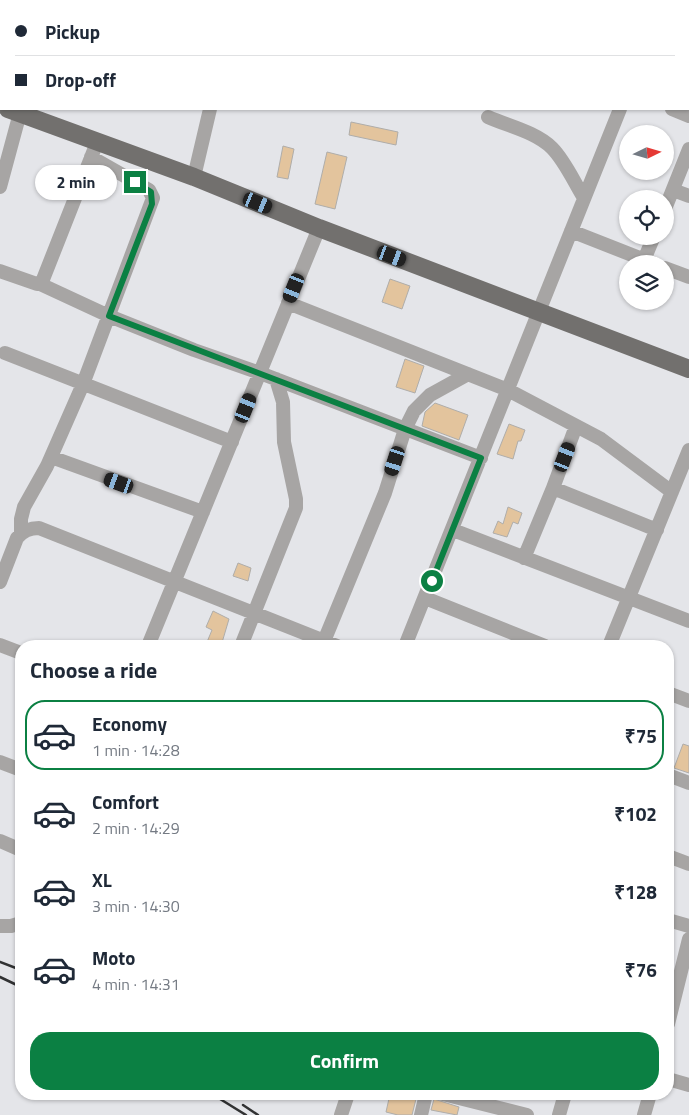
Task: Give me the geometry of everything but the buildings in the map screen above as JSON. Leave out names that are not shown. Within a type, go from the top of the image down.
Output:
[{"type":"main road","points":[[21,112],[98,140],[319,228],[689,369]]},
{"type":"street","points":[[194,177],[210,110]]},
{"type":"street","points":[[408,640],[620,110]]},
{"type":"street","points":[[674,110],[689,116]]},
{"type":"street","points":[[0,187],[21,112]]},
{"type":"street","points":[[488,118],[530,134],[549,145],[559,157],[584,198]]},
{"type":"street","points":[[40,284],[98,140]]},
{"type":"street","points":[[673,190],[689,149]]},
{"type":"street","points":[[2,575],[21,533],[22,512],[51,457],[83,384],[153,198],[149,190],[91,157]]},
{"type":"street","points":[[674,190],[689,196]]},
{"type":"street","points":[[151,640],[319,228]]},
{"type":"street","points":[[571,231],[631,255]]},
{"type":"street","points":[[0,271],[40,284],[109,316],[194,350],[276,379],[481,458]]},
{"type":"street","points":[[674,271],[689,277]]},
{"type":"street","points":[[288,303],[508,390],[606,443],[672,492]]},
{"type":"street","points":[[5,353],[232,442]]},
{"type":"street","points":[[330,640],[385,492],[405,429],[414,411],[425,399],[468,374]]},
{"type":"street","points":[[244,640],[295,514],[296,503],[284,442],[282,397],[276,379]]},
{"type":"street","points":[[524,558],[576,426]]},
{"type":"street","points":[[612,640],[689,450]]},
{"type":"street","points":[[51,457],[203,512]]},
{"type":"street","points":[[553,488],[657,530]]},
{"type":"street","points":[[21,533],[30,528],[43,529],[255,613],[317,640]]},
{"type":"street","points":[[453,530],[689,621]]},
{"type":"street","points":[[425,598],[530,640]]},
{"type":"street","points":[[0,645],[15,651]]},
{"type":"street","points":[[674,695],[689,701]]},
{"type":"street","points":[[0,762],[15,768]]},
{"type":"street","points":[[674,777],[689,783]]},
{"type":"street","points":[[0,841],[15,847]]},
{"type":"street","points":[[674,858],[689,864]]},
{"type":"street","points":[[674,922],[689,926]]},
{"type":"street","points":[[0,926],[15,925]]},
{"type":"street","points":[[674,987],[689,939]]},
{"type":"street","points":[[674,1081],[689,1085]]},
{"type":"street","points":[[341,1115],[346,1100]]},
{"type":"street","points":[[421,1115],[425,1100]]},
{"type":"street","points":[[467,1100],[527,1115]]},
{"type":"street","points":[[559,1115],[563,1100]]},
{"type":"street","points":[[644,1115],[648,1100]]},
{"type":"railway","points":[[0,962],[15,968]]},
{"type":"railway","points":[[0,977],[15,984]]},
{"type":"railway","points":[[222,1100],[246,1115]]},
{"type":"railway","points":[[243,1105],[258,1115]]},
{"type":"route","points":[[135,182],[151,192],[152,204],[109,316],[481,458],[432,581]]}]
